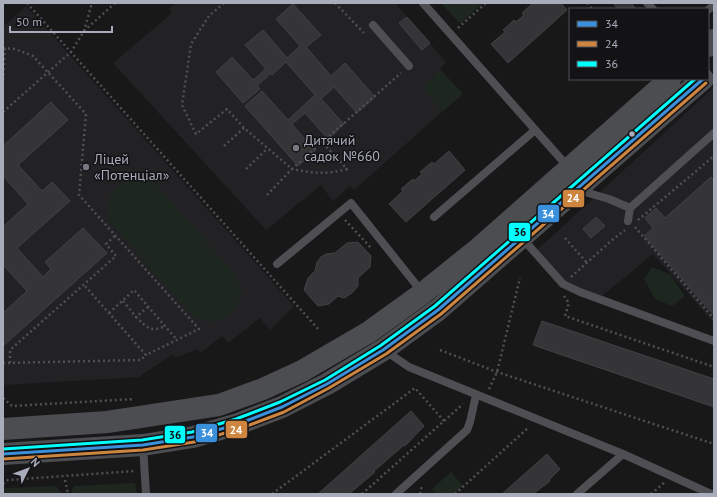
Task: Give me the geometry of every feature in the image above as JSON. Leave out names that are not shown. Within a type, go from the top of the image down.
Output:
[{"type":"main road","points":[[3,429],[107,422],[157,416],[219,405],[263,389],[302,371],[370,332],[423,293],[479,248],[669,80]]},
{"type":"main road","points":[[3,454],[143,444],[193,437],[238,424],[282,407],[327,384],[383,350],[438,310],[702,80]]},
{"type":"lane","points":[[422,3],[569,168]]},
{"type":"lane","points":[[373,25],[409,66]]},
{"type":"lane","points":[[434,218],[535,130]]},
{"type":"lane","points":[[630,223],[630,208],[714,133]]},
{"type":"lane","points":[[576,189],[609,199],[630,208]]},
{"type":"lane","points":[[277,264],[352,203],[423,293]]},
{"type":"lane","points":[[522,238],[563,284],[580,292],[714,341]]},
{"type":"lane","points":[[383,350],[409,367],[623,454],[711,494]]},
{"type":"lane","points":[[396,494],[467,430],[475,395]]},
{"type":"lane","points":[[143,444],[146,494]]},
{"type":"lane","points":[[577,494],[623,454]]},
{"type":"path","points":[[28,3],[320,330]]},
{"type":"path","points":[[3,112],[71,52],[84,31],[92,3]]},
{"type":"path","points":[[84,31],[115,3]]},
{"type":"path","points":[[224,3],[209,16],[191,44],[182,105],[196,134],[227,109],[244,128],[292,169],[314,174],[346,169],[322,142]]},
{"type":"path","points":[[335,3],[364,33]]},
{"type":"path","points":[[458,28],[486,3]]},
{"type":"path","points":[[3,80],[4,48],[15,49],[33,56],[86,114],[79,195],[199,329],[146,355],[141,360],[3,363]]},
{"type":"path","points":[[267,195],[292,169],[409,66]]},
{"type":"path","points":[[224,146],[244,128]]},
{"type":"path","points":[[246,169],[267,149]]},
{"type":"path","points":[[338,224],[344,219],[374,251]]},
{"type":"path","points":[[630,223],[714,319]]},
{"type":"path","points":[[10,363],[10,350],[116,256],[106,244],[115,236]]},
{"type":"path","points":[[565,238],[587,263]]},
{"type":"path","points":[[485,398],[497,372],[520,278]]},
{"type":"path","points":[[84,285],[146,355]]},
{"type":"path","points":[[109,313],[134,290],[177,340]]},
{"type":"path","points":[[561,294],[569,303],[565,316],[714,367]]},
{"type":"path","points":[[122,301],[148,328],[157,330],[165,326]]},
{"type":"path","points":[[136,317],[148,307]]},
{"type":"path","points":[[440,350],[497,372],[714,444]]},
{"type":"path","points":[[272,494],[415,388],[444,421]]},
{"type":"path","points":[[362,494],[475,395]]},
{"type":"path","points":[[3,398],[12,406],[138,398]]},
{"type":"path","points":[[455,494],[538,419]]},
{"type":"path","points":[[3,484],[8,480],[144,470]]},
{"type":"path","points":[[65,480],[68,494]]},
{"type":"shaded area","name":"Дитячий садок №660","points":[[175,3],[395,3],[446,62],[425,86],[426,90],[442,112],[354,190],[350,186],[333,201],[321,185],[266,230],[113,63],[172,13],[169,9]]},
{"type":"shaded area","points":[[441,3],[483,3],[460,24]]},
{"type":"shaded area","name":"Ліцей «Потенціал»","points":[[26,6],[294,306],[270,330],[260,318],[228,343],[222,336],[200,353],[197,349],[176,358],[173,354],[139,377],[3,385],[3,27]]},
{"type":"shaded area","points":[[440,69],[463,94],[442,112],[425,90],[425,86]]},
{"type":"shaded area","points":[[714,87],[714,323],[653,254],[602,296],[566,284],[537,250]]},
{"type":"shaded area","points":[[140,176],[153,181],[237,276],[242,293],[236,307],[223,319],[209,322],[192,316],[109,221],[107,205],[113,190],[126,179]]},
{"type":"shaded area","points":[[652,267],[670,274],[685,296],[672,306],[655,299],[644,279]]},
{"type":"shaded area","points":[[451,472],[463,486],[454,494],[437,494],[432,489]]},
{"type":"shaded area","points":[[135,483],[137,494],[71,493],[74,486]]},
{"type":"shaded area","points":[[56,486],[62,494],[3,494],[3,488]]},
{"type":"building","points":[[533,3],[536,5],[537,3],[561,3],[567,10],[508,63],[491,44],[505,32],[503,30],[514,20],[516,22],[524,15],[522,13]]},
{"type":"building","points":[[613,3],[631,3],[635,8],[617,8]]},
{"type":"building","points":[[293,4],[321,35],[306,47],[331,76],[345,63],[375,97],[357,113],[334,87],[321,99],[344,124],[328,139],[305,113],[292,124],[315,151],[298,166],[245,106],[262,91],[288,120],[315,95],[286,62],[257,86],[260,89],[243,103],[216,72],[232,57],[253,80],[266,69],[245,45],[263,30],[287,58],[300,46],[276,19]]},
{"type":"building","points":[[407,17],[430,43],[422,50],[399,23]]},
{"type":"building","points":[[51,102],[68,120],[18,165],[42,191],[52,182],[70,201],[17,248],[43,277],[51,269],[45,262],[83,228],[107,253],[3,346],[3,313],[27,291],[3,265],[3,227],[28,204],[3,176],[3,146]]},
{"type":"building","points":[[449,151],[465,170],[406,222],[389,204],[403,191],[401,189],[422,174],[420,172],[432,162],[434,164]]},
{"type":"building","points":[[711,177],[714,180],[714,315],[644,236],[653,228],[645,218],[656,208],[665,218]]},
{"type":"building","points":[[596,217],[605,226],[591,238],[583,229]]},
{"type":"building","points":[[358,242],[371,256],[370,267],[358,278],[358,286],[352,293],[344,298],[338,296],[329,304],[318,306],[304,290],[308,278],[315,271],[317,262],[321,257],[326,254],[335,253],[347,243]]},
{"type":"building","points":[[542,321],[714,379],[714,407],[533,345]]},
{"type":"building","points":[[411,411],[424,426],[405,446],[404,445],[349,494],[318,494]]},
{"type":"building","points":[[547,454],[560,469],[549,480],[550,481],[533,494],[502,494]]},
{"type":"transit line","name":"36","points":[[3,449],[142,440],[192,432],[236,419],[280,402],[325,380],[380,346],[435,306],[694,80]]},
{"type":"transit line","name":"34","points":[[3,454],[143,445],[193,437],[238,424],[282,407],[327,384],[383,350],[438,310],[702,80]]},
{"type":"transit line","name":"24","points":[[3,459],[143,450],[194,442],[239,429],[284,412],[329,388],[386,354],[441,314],[706,83]]},
{"type":"place","name":"Дитячий садок №660","points":[[296,148]]},
{"type":"place","name":"Ліцей «Потенціал»","points":[[86,167]]}]
